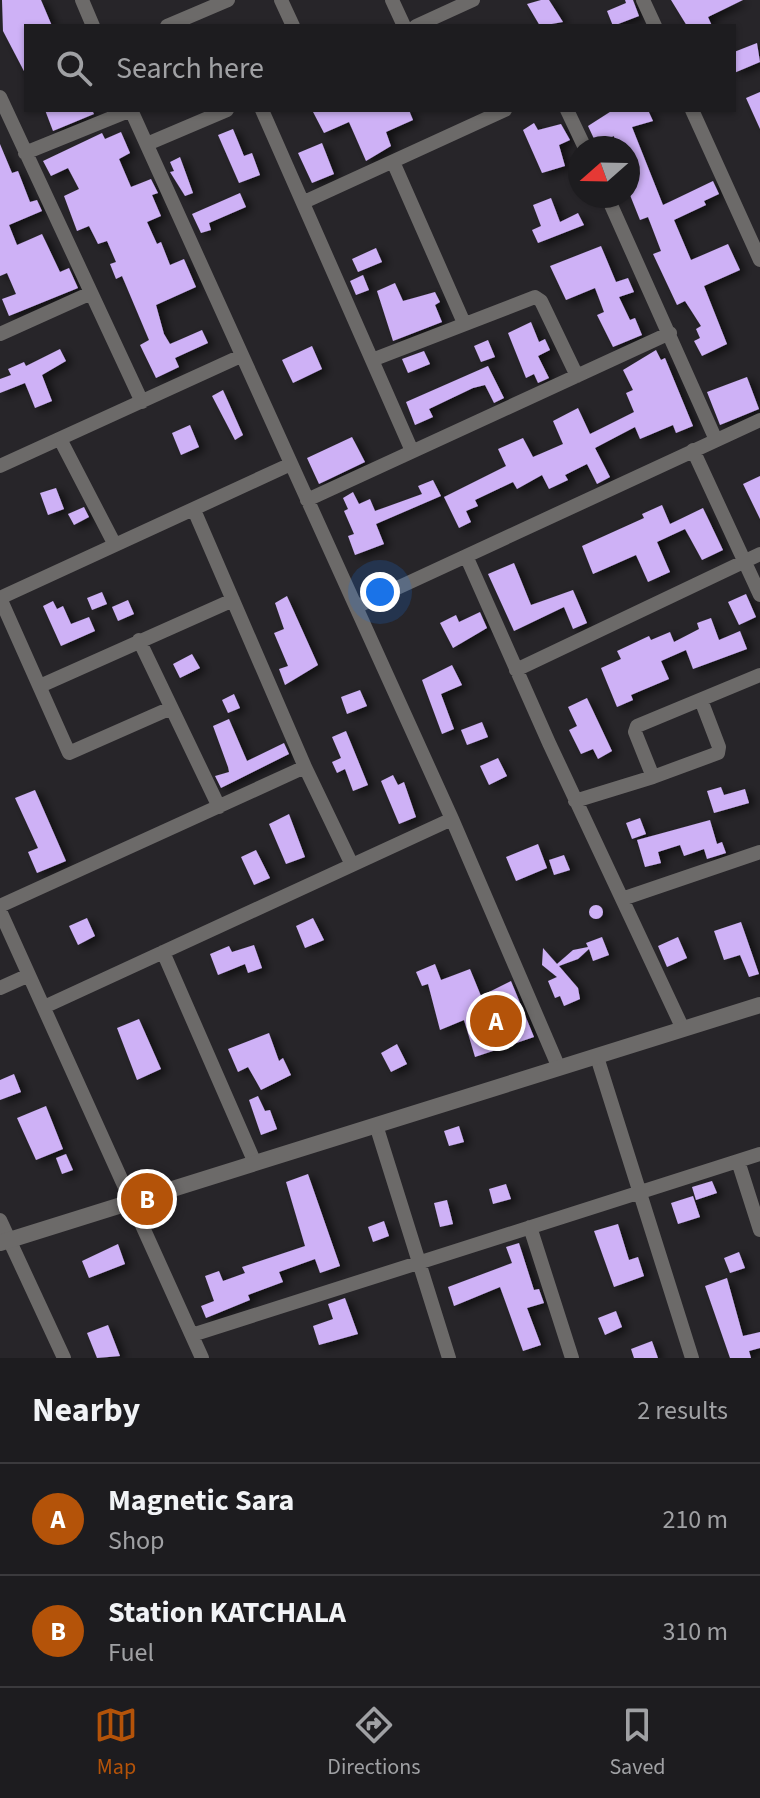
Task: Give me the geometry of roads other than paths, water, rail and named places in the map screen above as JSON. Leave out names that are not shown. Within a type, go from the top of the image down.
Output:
[{"type":"street","points":[[82,0],[92,24]]},
{"type":"street","points":[[170,24],[200,6],[228,0]]},
{"type":"street","points":[[281,0],[292,24]]},
{"type":"street","points":[[392,0],[403,24]]},
{"type":"street","points":[[420,24],[473,0]]},
{"type":"street","points":[[643,0],[654,24]]},
{"type":"street","points":[[0,97],[142,402]]},
{"type":"street","points":[[25,153],[126,112]]},
{"type":"street","points":[[132,112],[452,819],[559,1068]]},
{"type":"street","points":[[147,144],[222,112]]},
{"type":"street","points":[[263,112],[412,451]]},
{"type":"street","points":[[304,202],[394,164],[501,112]]},
{"type":"street","points":[[568,112],[579,136]]},
{"type":"street","points":[[693,112],[760,260]]},
{"type":"street","points":[[394,164],[464,323]]},
{"type":"street","points":[[613,208],[716,440]]},
{"type":"street","points":[[0,334],[91,293]]},
{"type":"street","points":[[372,360],[538,297],[577,376]]},
{"type":"street","points":[[307,500],[670,333]]},
{"type":"street","points":[[0,466],[241,356]]},
{"type":"street","points":[[356,607],[760,420]]},
{"type":"street","points":[[60,439],[115,545]]},
{"type":"street","points":[[693,450],[760,595]]},
{"type":"street","points":[[171,708],[69,753],[0,598],[291,464]]},
{"type":"street","points":[[194,510],[305,767],[352,865]]},
{"type":"street","points":[[516,670],[760,554]]},
{"type":"street","points":[[467,558],[575,801],[683,1029]]},
{"type":"street","points":[[40,686],[233,600]]},
{"type":"street","points":[[139,640],[219,807]]},
{"type":"street","points":[[653,777],[634,729],[760,675]]},
{"type":"street","points":[[575,801],[718,753],[719,747],[701,700]]},
{"type":"street","points":[[202,1358],[0,908],[305,767]]},
{"type":"street","points":[[44,1007],[452,819]]},
{"type":"street","points":[[622,899],[760,852]]},
{"type":"street","points":[[163,952],[255,1163]]},
{"type":"street","points":[[0,988],[29,975]]},
{"type":"street","points":[[4,1242],[760,1005]]},
{"type":"street","points":[[597,1057],[692,1358]]},
{"type":"street","points":[[376,1125],[449,1358]]},
{"type":"street","points":[[192,1335],[760,1154]]},
{"type":"street","points":[[738,1161],[760,1230]]},
{"type":"street","points":[[0,1220],[4,1242],[64,1358]]},
{"type":"street","points":[[530,1227],[572,1358]]},
{"type":"place","name":"Magnetic Sara","points":[[496,1021]]},
{"type":"place","name":"Station KATCHALA","points":[[147,1199]]}]
